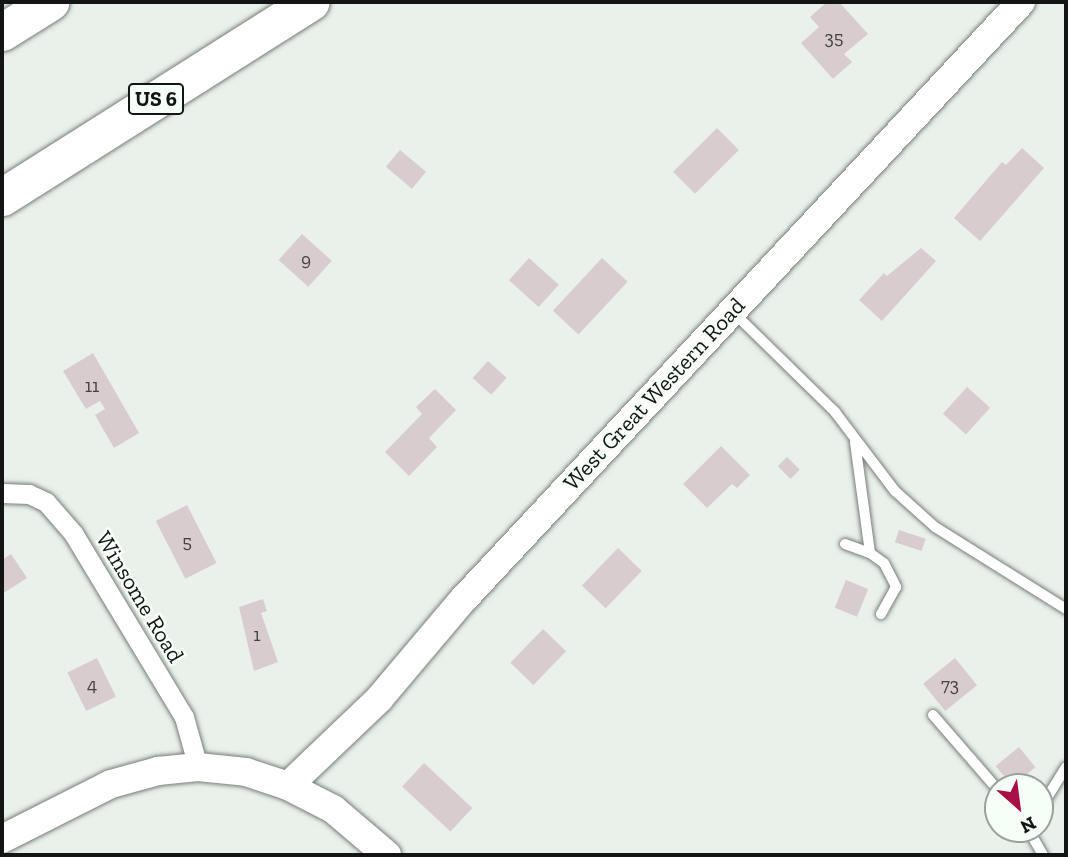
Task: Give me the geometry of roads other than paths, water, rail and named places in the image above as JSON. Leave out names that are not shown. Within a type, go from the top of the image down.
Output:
[{"type":"highway","points":[[2,32],[50,2]]},
{"type":"highway","name":"US 6","points":[[2,197],[310,2]]},
{"type":"street","name":"West Great Western Road","points":[[288,786],[379,699],[460,603],[1021,2]]},
{"type":"street","name":"Winsome Road","points":[[2,492],[29,494],[46,502],[73,533],[184,717],[198,768]]},
{"type":"street","points":[[2,839],[111,784],[198,768],[246,772],[288,786],[333,809],[387,855]]},
{"type":"lane","points":[[733,311],[835,412],[855,441],[935,527],[1066,609]]},
{"type":"lane","points":[[855,441],[870,553]]},
{"type":"lane","points":[[845,544],[870,553],[884,563],[896,587],[881,614]]},
{"type":"lane","points":[[933,715],[984,774]]},
{"type":"lane","points":[[1054,786],[1066,766]]}]
